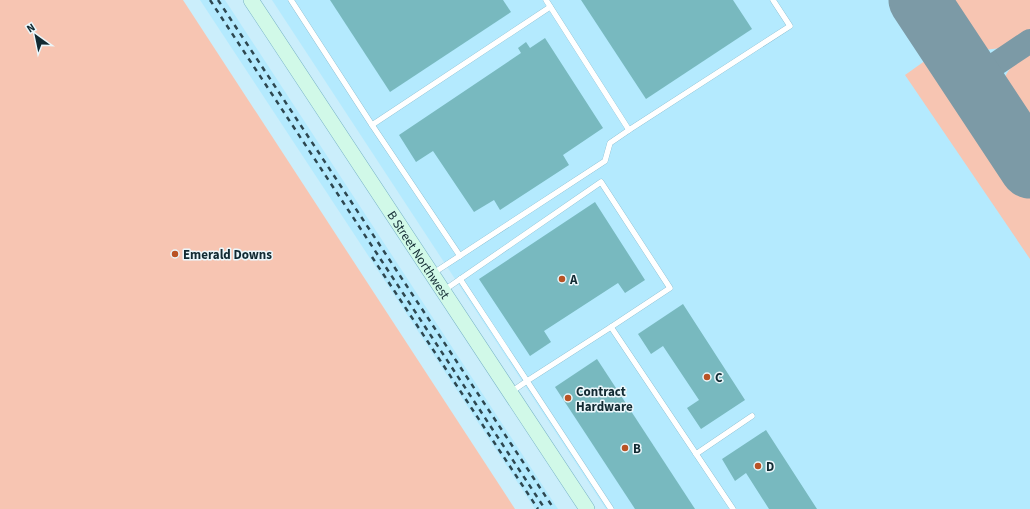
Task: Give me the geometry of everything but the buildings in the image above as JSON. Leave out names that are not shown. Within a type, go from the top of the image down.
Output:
[{"type":"street","name":"B Street Northwest","points":[[250,0],[587,509]]},
{"type":"lane","points":[[291,0],[372,125],[460,256]]},
{"type":"lane","points":[[546,0],[629,130]]},
{"type":"lane","points":[[432,274],[606,161],[610,143],[790,26],[773,0]]},
{"type":"lane","points":[[372,125],[550,7]]},
{"type":"lane","points":[[443,291],[601,182],[670,288],[510,393]]},
{"type":"lane","points":[[460,279],[611,509]]},
{"type":"lane","points":[[611,327],[733,509]]},
{"type":"lane","points":[[696,454],[752,416]]},
{"type":"shaded area","name":"Emerald Downs","points":[[0,0],[183,0],[515,509],[0,509]]},
{"type":"shaded area","points":[[200,0],[225,0],[558,509],[535,509]]},
{"type":"shaded area","points":[[272,0],[1030,0],[1030,509],[606,509]]},
{"type":"shaded area","points":[[940,0],[1030,0],[1030,30],[1024,36],[1001,48],[984,50],[969,44]]},
{"type":"shaded area","points":[[1030,52],[1030,136],[1011,106],[1007,97],[1004,81],[1007,73],[1012,67]]},
{"type":"shaded area","points":[[936,53],[967,95],[1030,193],[1030,259],[905,75]]},
{"type":"taxiway","points":[[972,80],[1030,41]]},
{"type":"runway","points":[[919,0],[1030,168]]},
{"type":"railway","points":[[210,0],[545,509]]},
{"type":"railway","points":[[218,0],[554,509]]},
{"type":"railway","points":[[372,257],[538,509]]},
{"type":"place","name":"Emerald Downs","points":[[175,254]]},
{"type":"place","name":"A","points":[[562,279]]},
{"type":"place","name":"C","points":[[707,377]]},
{"type":"place","name":"Contract Hardware","points":[[568,398]]},
{"type":"place","name":"B","points":[[625,448]]},
{"type":"place","name":"D","points":[[758,466]]}]
